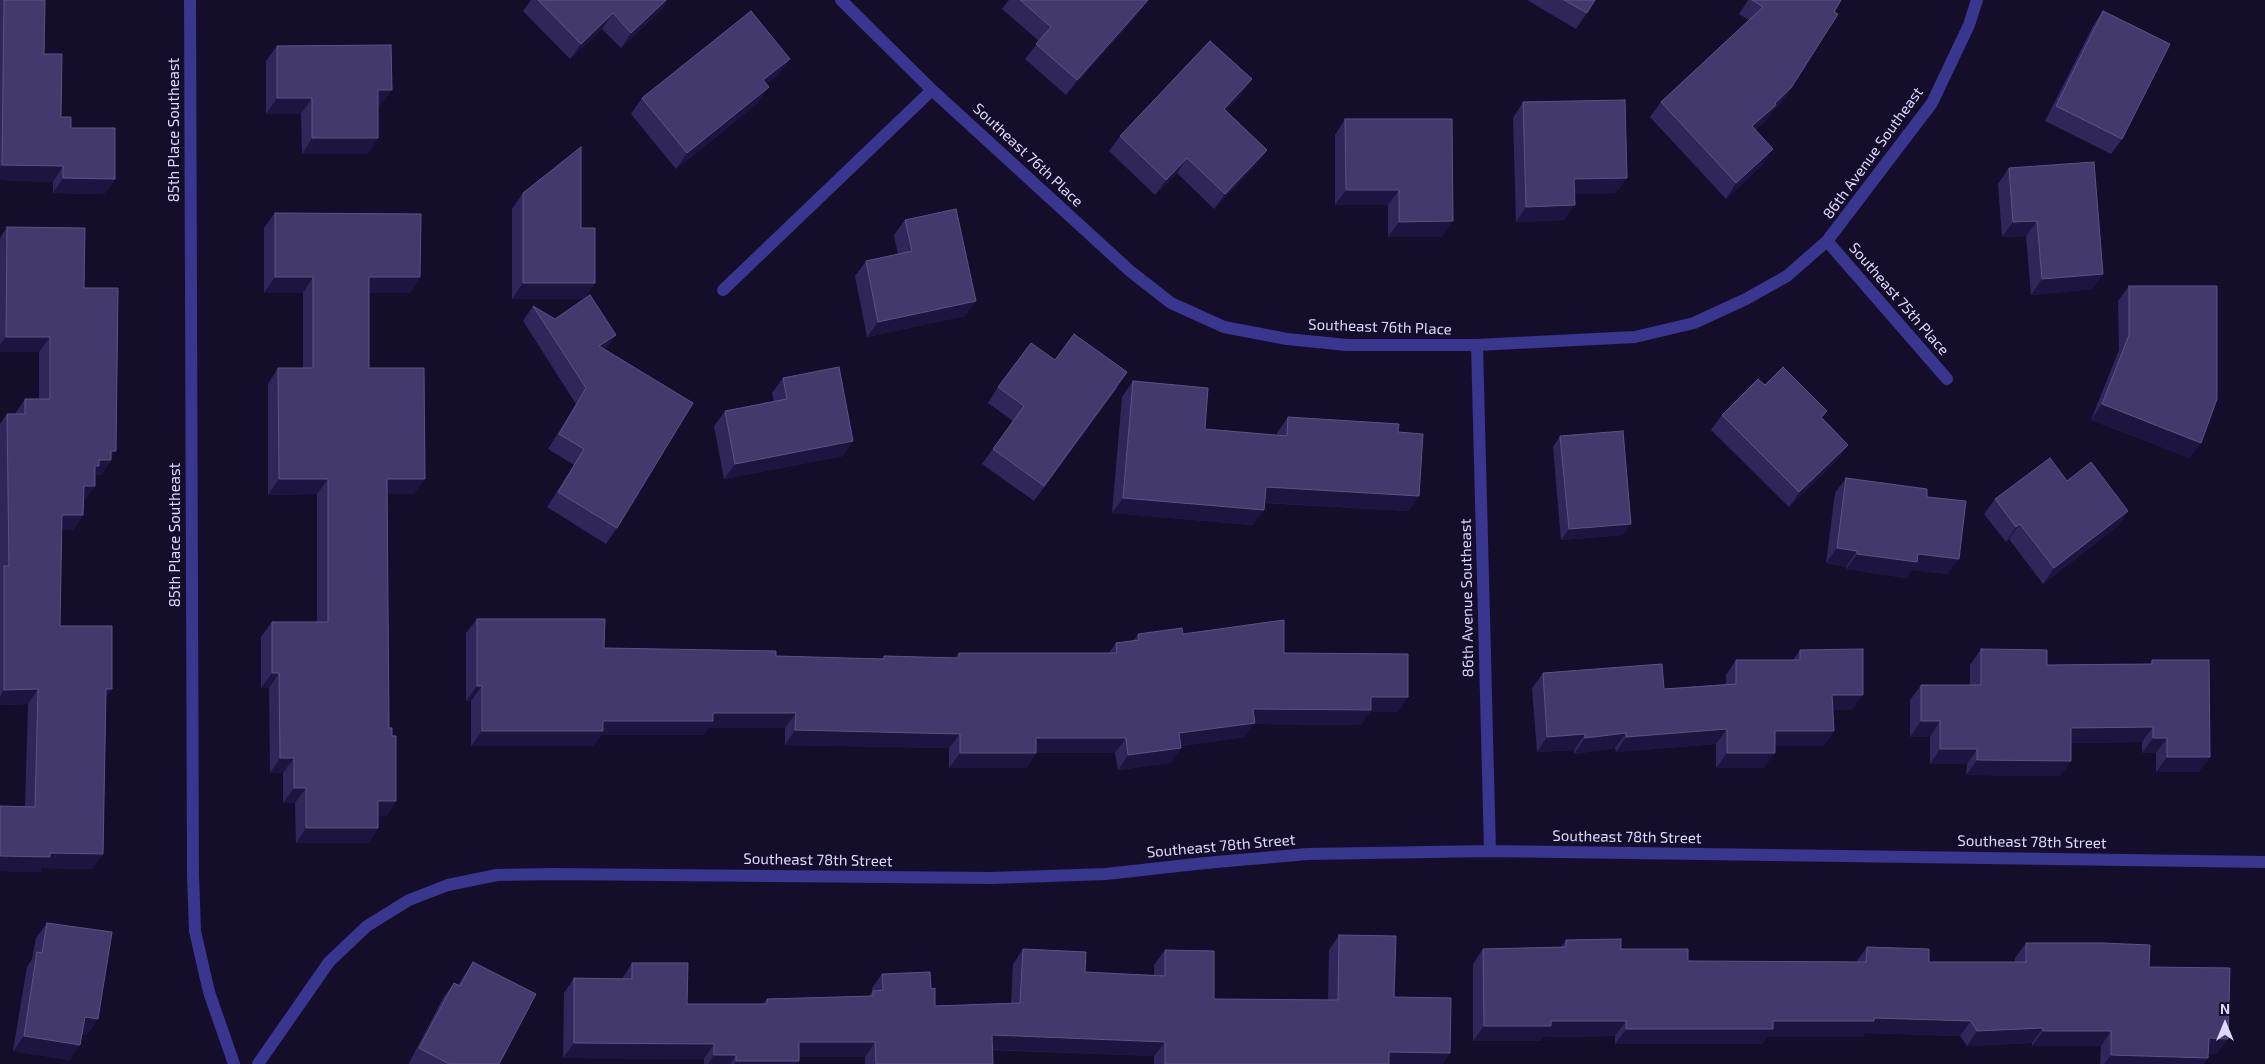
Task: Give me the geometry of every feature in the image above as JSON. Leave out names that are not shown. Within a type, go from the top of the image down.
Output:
[{"type":"street","name":"85th Place Southeast","points":[[190,0],[193,875],[195,931],[209,992],[234,1064]]},
{"type":"street","name":"Southeast 76th Place","points":[[841,0],[932,90],[1130,271],[1170,303],[1224,326],[1287,340],[1347,345],[1477,345],[1635,337],[1694,323],[1746,299],[1787,276],[1827,241]]},
{"type":"street","name":"86th Avenue Southeast","points":[[1827,241],[1932,103],[1969,25],[1977,0]]},
{"type":"street","points":[[723,290],[932,90]]},
{"type":"street","name":"Southeast 75th Place","points":[[1827,241],[1947,379]]},
{"type":"street","name":"86th Avenue Southeast","points":[[1477,345],[1490,851]]},
{"type":"street","name":"Southeast 78th Street","points":[[258,1064],[329,962],[367,926],[409,900],[448,885],[497,875],[991,878],[1106,874],[1205,862],[1308,854],[1490,851],[2265,862]]},
{"type":"building","points":[[4,0],[45,0],[44,54],[62,54],[61,117],[71,117],[71,128],[115,128],[115,179],[63,178],[63,166],[2,165]]},
{"type":"building","points":[[538,0],[666,0],[631,33],[613,13],[581,44]]},
{"type":"building","points":[[1020,0],[1148,0],[1077,80],[1036,44],[1051,27]]},
{"type":"building","points":[[1564,0],[1595,0],[1587,13]]},
{"type":"building","points":[[1752,0],[1841,0],[1834,12],[1838,14],[1791,88],[1775,103],[1776,105],[1752,126],[1773,149],[1736,183],[1661,102],[1763,7]]},
{"type":"building","points":[[751,11],[790,59],[763,80],[769,87],[687,153],[642,98]]},
{"type":"building","points":[[2103,11],[2170,44],[2122,139],[2056,106]]},
{"type":"building","points":[[1210,41],[1252,79],[1224,109],[1267,150],[1225,194],[1187,158],[1166,180],[1120,136]]},
{"type":"building","points":[[391,45],[392,90],[378,90],[378,138],[312,138],[312,98],[277,98],[277,46]]},
{"type":"building","points":[[1625,100],[1627,178],[1574,179],[1575,205],[1526,207],[1523,102]]},
{"type":"building","points":[[1345,119],[1452,119],[1453,221],[1399,222],[1399,190],[1346,190]]},
{"type":"building","points":[[581,147],[581,228],[595,228],[595,283],[523,283],[523,193]]},
{"type":"building","points":[[2094,162],[2103,274],[2042,279],[2037,221],[2013,222],[2009,168]]},
{"type":"building","points":[[956,209],[976,301],[878,322],[866,261],[912,251],[905,220]]},
{"type":"building","points":[[275,213],[421,214],[420,277],[369,277],[369,368],[424,368],[425,479],[387,479],[389,728],[392,728],[392,736],[396,736],[396,801],[378,801],[378,828],[306,828],[306,788],[294,788],[294,758],[280,758],[279,673],[272,673],[272,622],[328,622],[328,479],[279,479],[278,368],[313,368],[313,277],[275,277]]},
{"type":"building","points":[[7,227],[85,228],[84,288],[118,288],[116,451],[111,451],[111,460],[99,460],[99,466],[95,466],[95,486],[84,486],[83,515],[62,515],[60,626],[112,626],[112,689],[106,689],[103,854],[50,853],[50,857],[0,856],[0,806],[35,807],[38,689],[4,690],[4,566],[9,566],[7,414],[25,414],[25,399],[50,399],[50,337],[6,337]]},
{"type":"building","points":[[2129,286],[2217,286],[2217,399],[2201,443],[2102,404],[2129,335]]},
{"type":"building","points":[[590,295],[616,335],[599,346],[693,403],[617,528],[558,492],[584,449],[559,434],[586,388],[533,306],[555,319]]},
{"type":"building","points":[[1074,334],[1127,372],[1044,486],[993,449],[1024,406],[998,387],[1031,343],[1055,360]]},
{"type":"building","points":[[839,367],[853,441],[735,464],[725,411],[787,399],[783,378]]},
{"type":"building","points":[[1783,367],[1827,411],[1821,417],[1848,445],[1799,492],[1722,415],[1758,379],[1765,385]]},
{"type":"building","points":[[1133,381],[1208,388],[1205,429],[1287,436],[1288,417],[1399,424],[1398,432],[1423,434],[1419,496],[1266,487],[1264,510],[1123,498]]},
{"type":"building","points":[[1623,431],[1631,524],[1569,529],[1560,436]]},
{"type":"building","points":[[2050,458],[2067,481],[2091,462],[2128,511],[2054,568],[2020,524],[2016,527],[1995,499]]},
{"type":"building","points":[[1846,478],[1927,489],[1927,497],[1966,501],[1959,559],[1918,554],[1917,562],[1857,554],[1857,551],[1837,548]]},
{"type":"building","points":[[477,619],[605,619],[604,648],[776,651],[776,656],[884,659],[884,656],[959,658],[959,653],[1117,653],[1116,643],[1139,640],[1138,634],[1182,628],[1183,634],[1284,620],[1284,653],[1408,654],[1408,697],[1371,697],[1371,710],[1253,709],[1255,723],[1179,733],[1181,748],[1128,755],[1126,738],[1036,738],[1036,753],[960,753],[960,734],[795,730],[796,713],[713,713],[713,721],[603,721],[603,731],[482,731],[482,686],[477,686]]},
{"type":"building","points":[[1863,649],[1863,695],[1832,695],[1834,731],[1775,731],[1775,753],[1727,753],[1727,729],[1626,737],[1626,733],[1585,738],[1585,734],[1547,737],[1543,673],[1662,664],[1664,689],[1736,684],[1736,660],[1800,660],[1800,650]]},
{"type":"building","points":[[1981,649],[2047,650],[2047,665],[2152,664],[2152,660],[2209,660],[2210,757],[2167,757],[2167,738],[2153,738],[2153,727],[2071,728],[2071,761],[1977,760],[1977,749],[1940,749],[1940,721],[1921,721],[1921,685],[1981,685]]},
{"type":"building","points":[[47,923],[112,932],[98,1019],[85,1017],[80,1045],[24,1036],[37,952],[42,953]]},
{"type":"building","points":[[1339,935],[1396,936],[1394,997],[1451,998],[1450,1053],[1389,1052],[1389,1064],[1165,1064],[1165,1042],[992,1035],[993,1064],[876,1064],[875,1042],[799,1042],[799,1061],[736,1061],[736,1055],[714,1055],[714,1044],[574,1043],[574,978],[632,979],[632,963],[688,963],[687,1004],[767,1004],[767,999],[873,996],[873,991],[883,990],[882,974],[930,972],[931,989],[935,988],[935,1006],[1020,1003],[1023,949],[1086,952],[1085,972],[1165,976],[1165,950],[1214,951],[1214,999],[1338,1000]]},
{"type":"building","points":[[1621,939],[1621,949],[1688,949],[1688,961],[1866,962],[1867,947],[1929,949],[1929,962],[2026,962],[2026,943],[2150,945],[2149,967],[2230,968],[2228,1039],[2209,1038],[2208,1058],[2111,1055],[2111,1031],[2043,1031],[2043,1028],[1977,1031],[1971,1021],[1874,1018],[1874,1021],[1773,1021],[1773,1029],[1626,1029],[1626,1021],[1551,1021],[1551,1026],[1484,1026],[1483,949],[1566,947],[1566,940]]},
{"type":"building","points":[[473,962],[536,994],[499,1064],[449,1064],[419,1048],[454,983],[460,986]]}]
